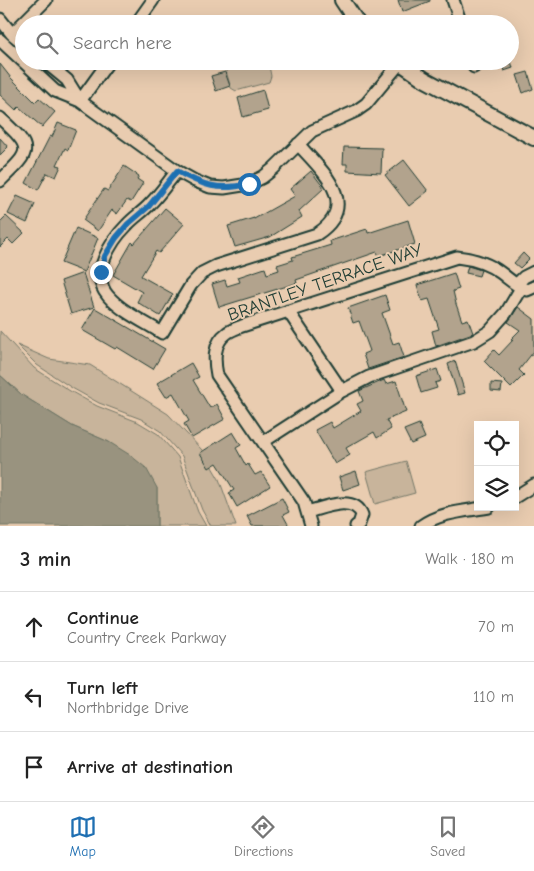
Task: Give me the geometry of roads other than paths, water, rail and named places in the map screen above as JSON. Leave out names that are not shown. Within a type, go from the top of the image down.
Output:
[{"type":"main road","points":[[342,0],[352,15]]},
{"type":"main road","points":[[411,70],[534,138]]},
{"type":"street","points":[[31,15],[46,0]]},
{"type":"street","points":[[142,15],[153,0]]},
{"type":"street","points":[[454,0],[458,15]]},
{"type":"street","points":[[0,19],[15,36]]},
{"type":"street","points":[[12,34],[15,31]]},
{"type":"street","points":[[0,40],[15,54]]},
{"type":"street","points":[[32,70],[55,91],[80,101],[177,171],[195,182],[210,187],[235,187],[249,184],[263,177],[273,170],[312,131],[356,111],[366,104],[393,70]]},
{"type":"street","points":[[55,70],[67,80],[80,101]]},
{"type":"street","points":[[80,101],[102,70]]},
{"type":"street","points":[[0,118],[20,136],[25,152],[21,160],[0,181]]},
{"type":"street","points":[[177,171],[149,206],[128,224],[116,238],[105,256],[101,272],[102,285],[107,295],[116,304],[162,333],[191,285],[202,272],[317,234],[328,227],[333,220],[337,205],[336,193],[331,181],[298,144]]},
{"type":"street","name":"BRANTLEY TERRACE WAY","points":[[311,526],[304,502],[218,375],[214,360],[217,346],[226,333],[288,311],[457,257],[481,261],[521,288]]},
{"type":"street","points":[[264,442],[342,391],[369,378],[474,341],[490,330],[506,313],[521,288],[519,282],[534,272]]},
{"type":"street","points":[[521,288],[527,290],[534,287]]},
{"type":"street","points":[[288,311],[342,391]]},
{"type":"street","points":[[519,494],[534,485]]},
{"type":"street","points":[[307,512],[342,504],[353,505],[358,508],[362,515],[360,524],[356,526]]},
{"type":"street","points":[[421,526],[428,521],[442,516],[474,510]]}]
